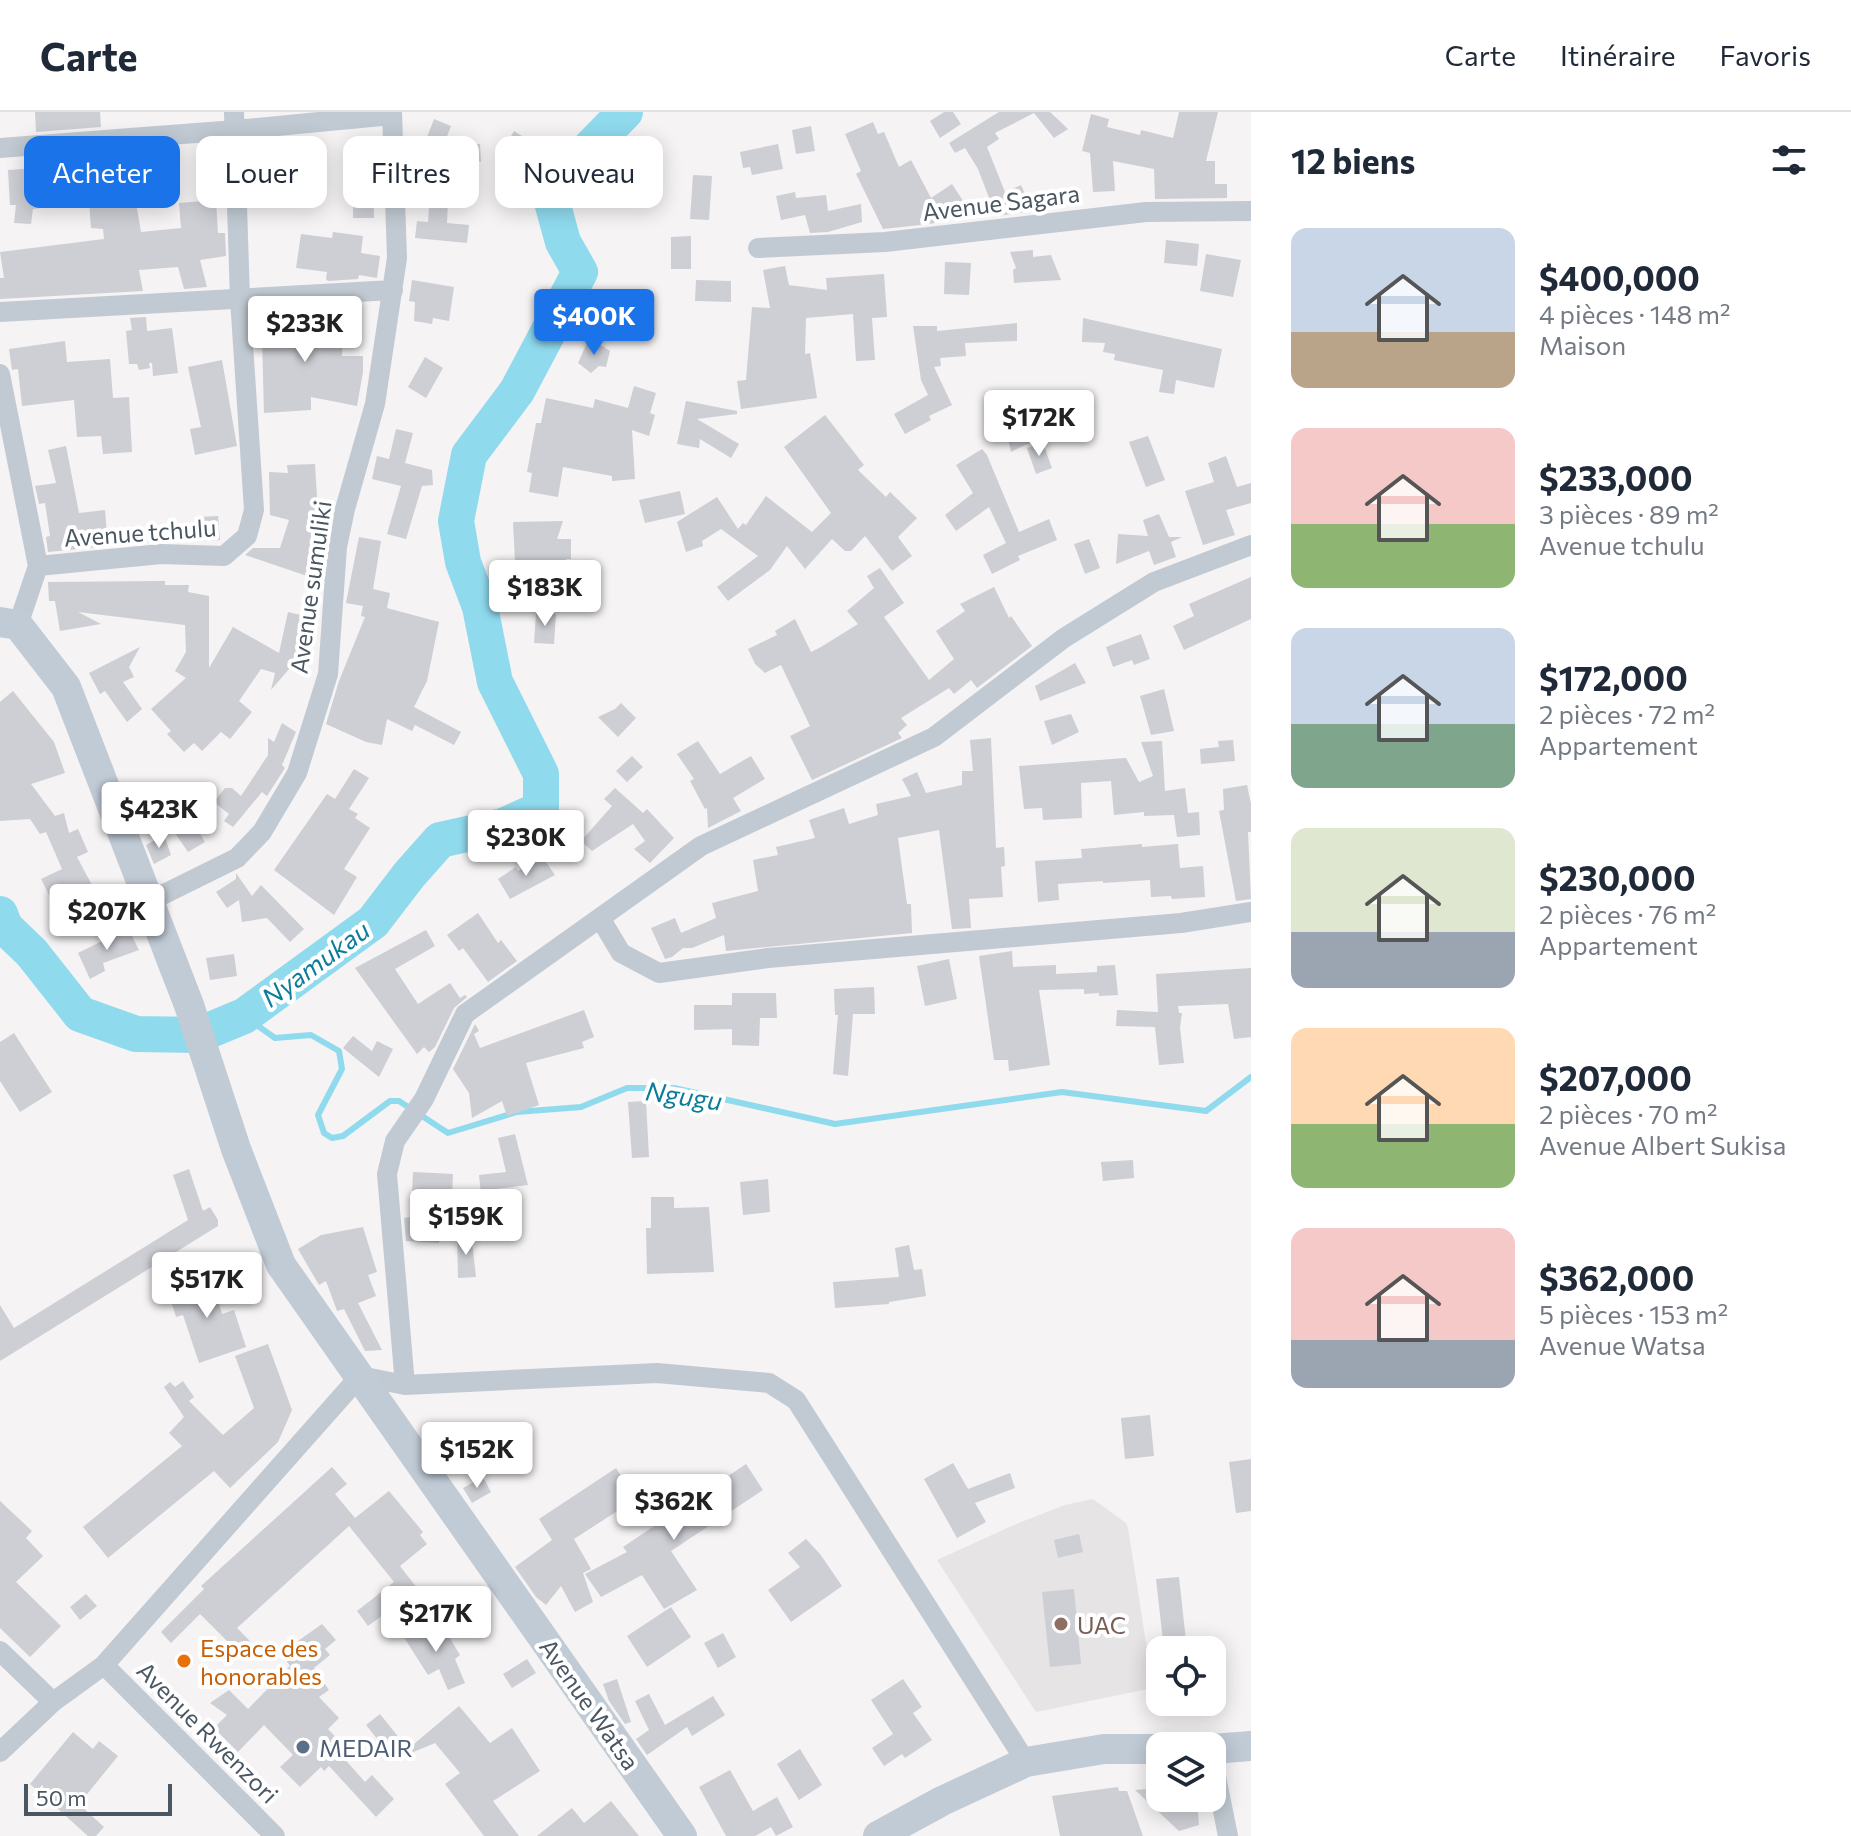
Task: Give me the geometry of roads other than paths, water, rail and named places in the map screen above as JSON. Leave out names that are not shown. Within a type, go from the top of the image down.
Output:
[{"type":"street","points":[[0,148],[235,121],[392,113]]},
{"type":"street","name":"Avenue sumuliki","points":[[150,901],[237,858],[262,832],[297,773],[328,674],[337,547],[375,404],[397,258],[392,113]]},
{"type":"street","name":"Avenue tchulu","points":[[38,566],[161,554],[224,556],[247,536],[254,510],[240,299],[235,121]]},
{"type":"street","name":"Avenue Sagara","points":[[758,248],[885,242],[1146,212],[1251,211]]},
{"type":"street","points":[[0,312],[393,290]]},
{"type":"street","points":[[0,374],[38,566],[9,623]]},
{"type":"street","points":[[405,1385],[387,1174],[395,1141],[424,1099],[465,1014],[701,846],[934,737],[1064,638],[1154,582],[1251,545]]},
{"type":"street","name":"Avenue Watsa","points":[[9,623],[66,687],[189,1005],[236,1149],[281,1265],[682,1836]]},
{"type":"street","points":[[600,918],[621,953],[659,973],[768,958],[1181,923],[1251,912]]},
{"type":"street","points":[[0,1752],[53,1702],[104,1665],[360,1376],[405,1385],[657,1373],[769,1383],[796,1400],[1026,1762]]},
{"type":"street","points":[[0,1651],[53,1702]]},
{"type":"street","name":"Avenue Rwenzori","points":[[104,1665],[275,1836]]},
{"type":"street","points":[[1226,1748],[1251,1746]]},
{"type":"street","points":[[878,1836],[942,1801],[1026,1762],[1104,1749],[1146,1749]]},
{"type":"street","points":[[1223,1812],[1228,1836]]},
{"type":"waterway","name":"Nyamukau","points":[[0,914],[5,927],[32,953],[80,1014],[136,1034],[198,1035],[244,1016],[373,922],[440,840],[503,826],[541,809],[541,774],[495,682],[480,607],[463,562],[456,521],[469,455],[517,391],[580,272],[563,242],[552,202],[577,161],[625,112]]},
{"type":"waterway","name":"Ngugu","points":[[244,1016],[275,1038],[311,1035],[339,1051],[342,1069],[318,1115],[324,1133],[332,1138],[343,1136],[390,1101],[399,1101],[448,1133],[517,1112],[581,1107],[627,1088],[674,1088],[835,1124],[1062,1092],[1206,1111],[1251,1077]]},
{"type":"place","name":"UAC","points":[[1061,1624]]},
{"type":"place","name":"Espace des honorables","points":[[184,1661]]},
{"type":"place","name":"MEDAIR","points":[[303,1747]]}]
